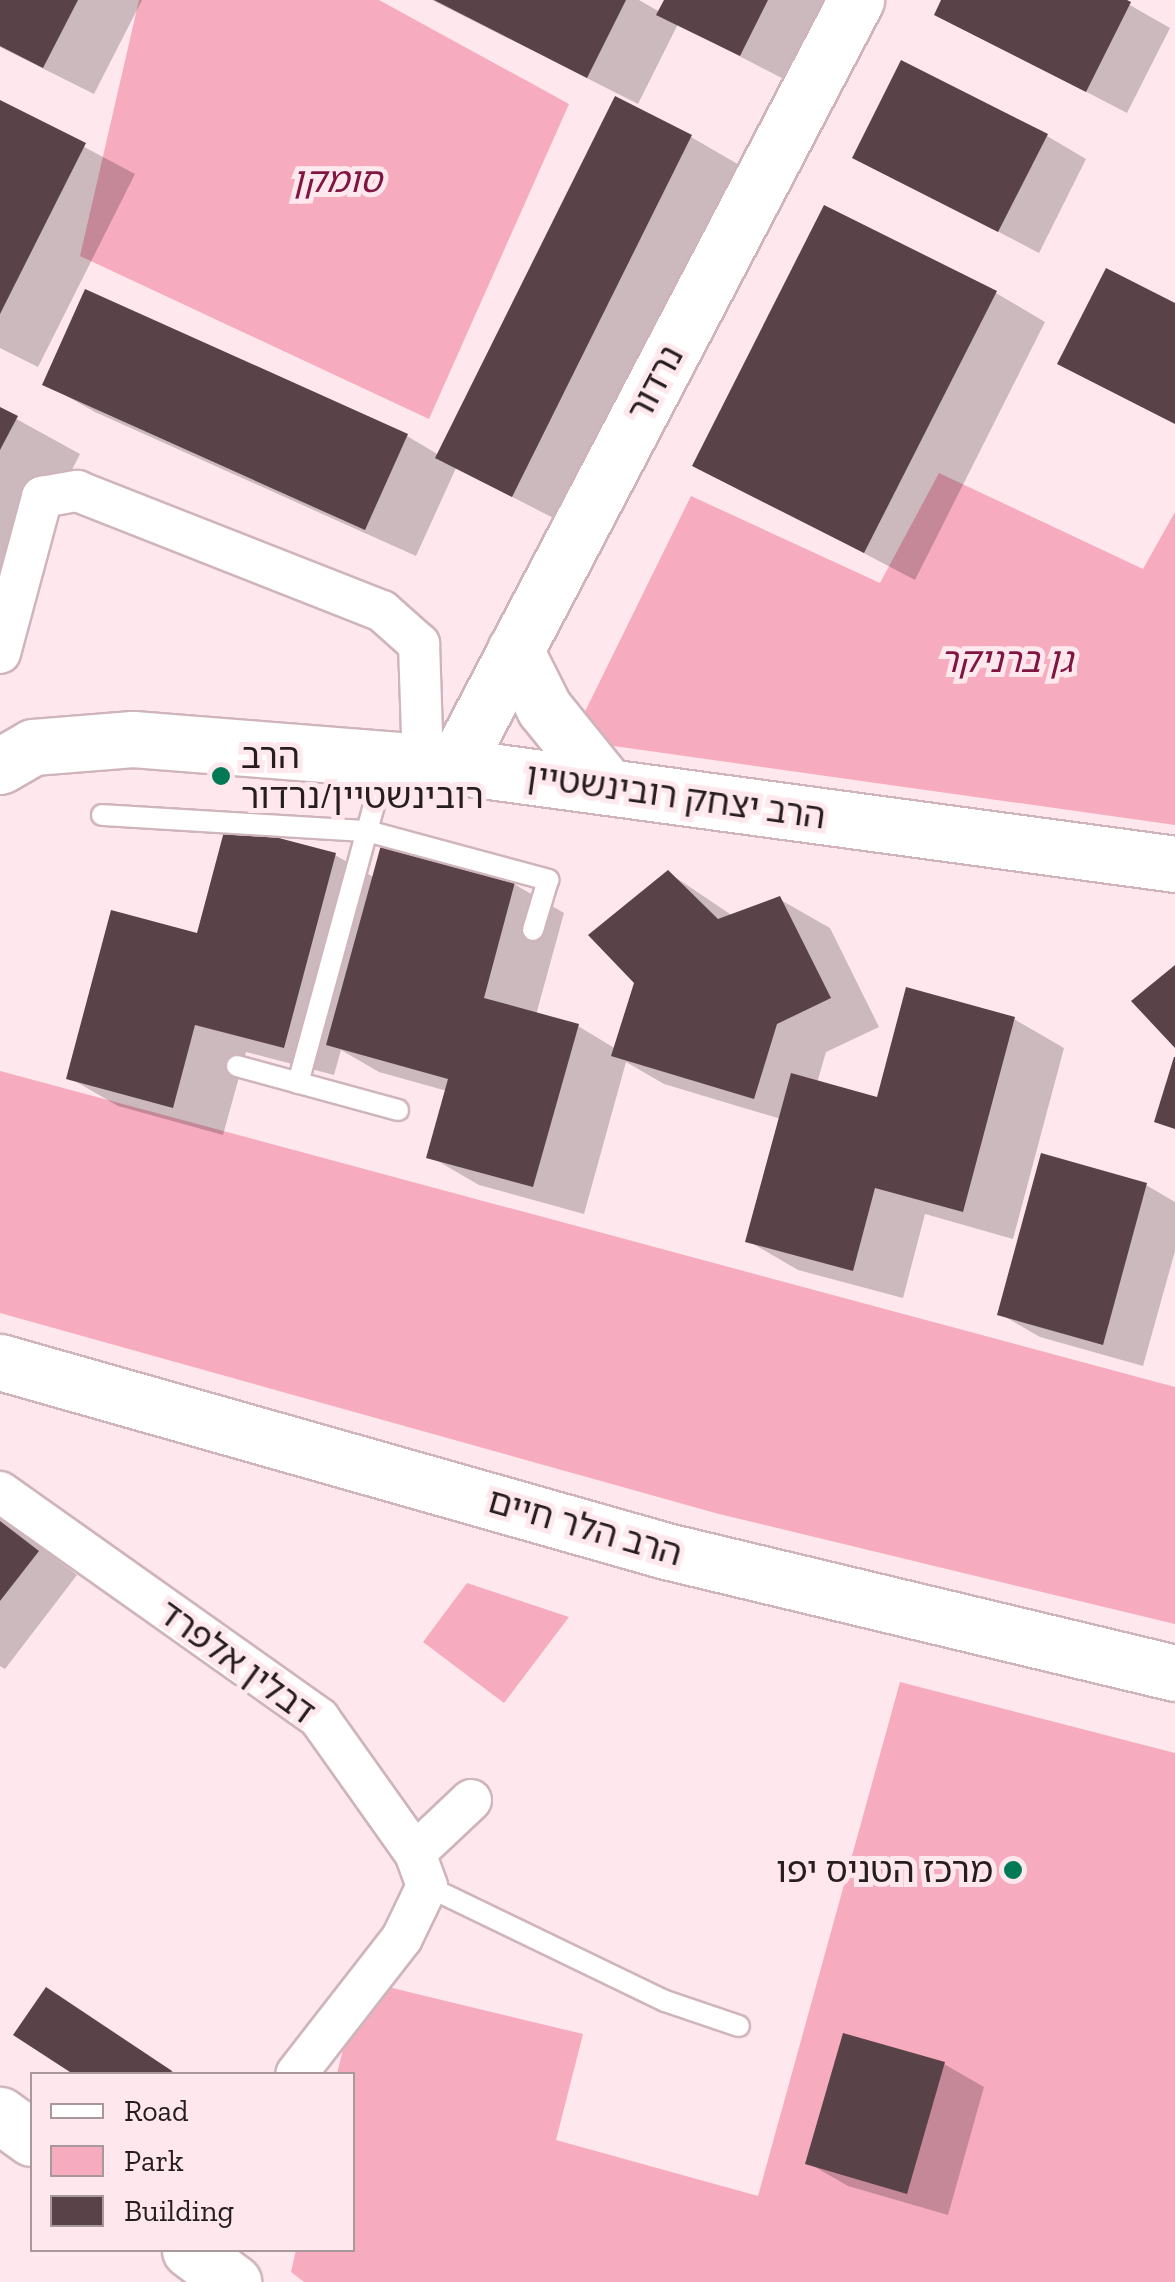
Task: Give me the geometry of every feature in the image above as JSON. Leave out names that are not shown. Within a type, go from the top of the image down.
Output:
[{"type":"street","name":"נרדור","points":[[421,762],[515,650],[856,0]]},
{"type":"street","points":[[0,653],[42,497],[77,491],[382,611],[419,644],[421,762]]},
{"type":"street","points":[[515,650],[544,708],[607,786]]},
{"type":"street","name":"הרב יצחק רובינשטיין","points":[[0,766],[34,747],[134,739],[421,762],[1175,864]]},
{"type":"street","name":"הרב הלר חיים","points":[[0,1362],[666,1550],[1175,1673]]},
{"type":"street","name":"דבלין אלפרד","points":[[0,1492],[319,1718],[421,1869]]},
{"type":"street","points":[[298,2072],[402,1938],[421,1869],[471,1800]]},
{"type":"street","points":[[0,2114],[30,2136]]},
{"type":"street","points":[[193,2252],[233,2282]]},
{"type":"lane","points":[[298,1083],[368,831],[421,762]]},
{"type":"lane","points":[[102,816],[368,831],[548,880],[532,930]]},
{"type":"lane","points":[[238,1066],[398,1110]]},
{"type":"lane","points":[[421,1869],[665,2001],[739,2026]]},
{"type":"green space","name":"סומקן","points":[[139,0],[379,0],[569,104],[429,419],[80,256]]},
{"type":"green space","name":"גן ברניקר","points":[[939,473],[1143,569],[1175,512],[1175,825],[571,740],[691,496],[880,583]]},
{"type":"green space","points":[[0,1071],[1175,1387],[1175,1624],[719,1514],[0,1313]]},
{"type":"green space","points":[[467,1583],[569,1617],[504,1703],[423,1642]]},
{"type":"green space","name":"מרכז הטניס יפו","points":[[900,1682],[1175,1753],[1175,2282],[304,2282],[291,2272],[296,2252],[355,2252],[355,2072],[337,2072],[347,2033],[384,1986],[583,2034],[556,2140],[758,2196]]},
{"type":"building","points":[[0,0],[78,0],[43,68],[0,46]]},
{"type":"building","points":[[434,0],[626,0],[587,78]]},
{"type":"building","points":[[664,0],[768,0],[740,56],[656,15]]},
{"type":"building","points":[[941,0],[1131,2],[1086,92],[934,15]]},
{"type":"building","points":[[901,60],[1048,134],[998,232],[852,158]]},
{"type":"building","points":[[615,96],[692,135],[512,497],[435,458]]},
{"type":"building","points":[[0,100],[86,143],[0,314]]},
{"type":"building","points":[[824,205],[997,291],[864,553],[692,466]]},
{"type":"building","points":[[1106,268],[1175,303],[1175,424],[1057,364]]},
{"type":"building","points":[[85,289],[408,434],[365,530],[42,385]]},
{"type":"building","points":[[0,407],[18,416],[0,450]]},
{"type":"building","points":[[226,824],[336,853],[284,1048],[195,1025],[173,1108],[66,1079],[111,910],[197,933]]},
{"type":"building","points":[[381,845],[515,882],[484,998],[579,1024],[533,1187],[426,1158],[448,1079],[326,1045]]},
{"type":"building","points":[[668,870],[718,919],[780,896],[831,998],[777,1024],[754,1099],[611,1056],[634,983],[588,935]]},
{"type":"building","points":[[1175,965],[1175,1048],[1131,1001]]},
{"type":"building","points":[[906,987],[1015,1017],[963,1212],[875,1188],[853,1271],[745,1242],[791,1073],[877,1097]]},
{"type":"building","points":[[1175,1057],[1175,1129],[1154,1122]]},
{"type":"building","points":[[1041,1153],[1147,1183],[1103,1345],[997,1315]]},
{"type":"building","points":[[0,1521],[39,1551],[0,1601]]},
{"type":"building","points":[[46,1987],[172,2071],[70,2072],[13,2035]]},
{"type":"building","points":[[843,2033],[945,2062],[907,2194],[805,2164]]},
{"type":"place","name":"הרב רובינשטיין/נרדור","points":[[221,776]]},
{"type":"place","name":"מרכז הטניס יפו","points":[[1013,1870]]}]
